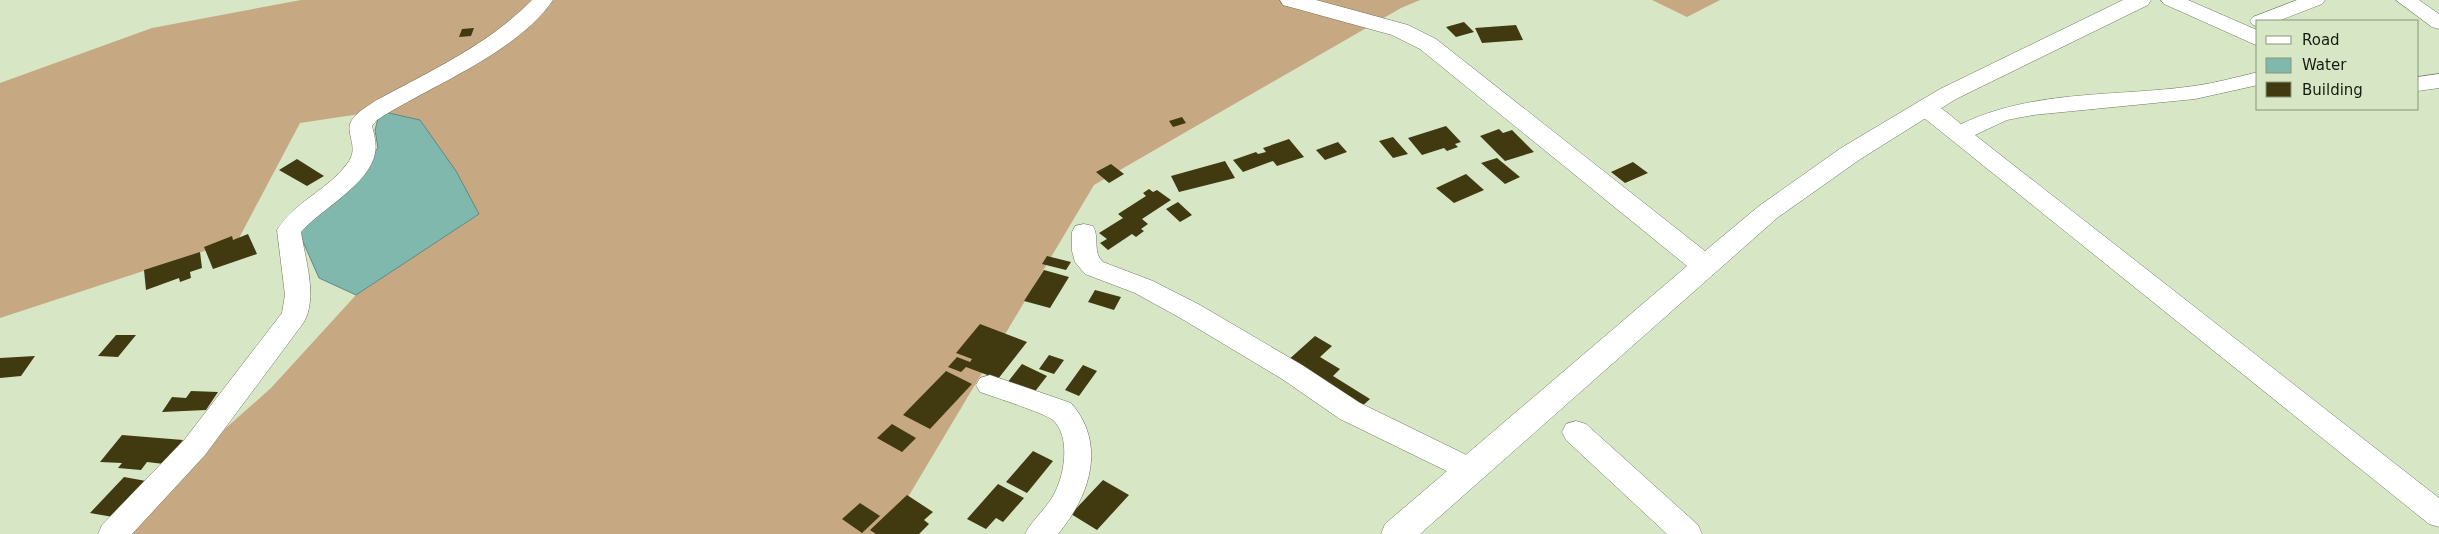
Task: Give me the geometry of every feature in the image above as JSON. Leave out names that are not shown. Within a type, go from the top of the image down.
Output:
[{"type":"street","points":[[113,534],[195,446],[295,315],[298,296],[289,230],[299,217],[354,172],[364,155],[361,125],[369,115],[480,52],[519,25],[543,0]]},
{"type":"street","points":[[1291,0],[1400,30],[1428,44],[1705,266]]},
{"type":"street","points":[[1397,534],[1768,212],[1850,154],[1957,90],[2140,0]]},
{"type":"street","points":[[2171,0],[2256,30]]},
{"type":"street","points":[[2276,20],[2315,0]]},
{"type":"street","points":[[2406,0],[2439,23]]},
{"type":"street","points":[[1959,134],[2001,116],[2058,105],[2200,93],[2256,79]]},
{"type":"street","points":[[2419,84],[2439,81]]},
{"type":"street","points":[[1926,108],[2439,515]]},
{"type":"street","points":[[1084,232],[1084,251],[1087,262],[1094,268],[1144,287],[1191,312],[1292,372],[1350,411],[1471,470]]},
{"type":"street","points":[[990,384],[1061,411],[1070,419],[1077,441],[1077,471],[1067,500],[1040,534]]},
{"type":"street","points":[[1576,432],[1687,534]]},
{"type":"shaded area","points":[[301,0],[1420,0],[1401,8],[1094,185],[886,534],[107,534],[271,388],[356,295],[479,214],[420,120],[380,111],[300,123],[238,240],[0,318],[0,83],[152,28]]},
{"type":"shaded area","points":[[1652,0],[1720,0],[1687,17]]},
{"type":"water","points":[[380,111],[420,120],[456,171],[479,214],[356,295],[319,278],[297,228],[378,148],[375,130]]},
{"type":"building","points":[[1464,22],[1474,32],[1456,37],[1446,27]]},
{"type":"building","points":[[1516,25],[1523,40],[1482,43],[1475,28]]},
{"type":"building","points":[[474,28],[471,36],[459,37],[462,29]]},
{"type":"building","points":[[1182,117],[1186,123],[1173,127],[1169,121]]},
{"type":"building","points":[[1446,126],[1461,142],[1455,144],[1458,147],[1447,151],[1444,148],[1422,155],[1408,138]]},
{"type":"building","points":[[1499,129],[1503,133],[1512,130],[1534,152],[1505,161],[1480,136]]},
{"type":"building","points":[[1393,137],[1408,154],[1393,158],[1379,141]]},
{"type":"building","points":[[1289,139],[1304,157],[1277,166],[1273,161],[1243,172],[1233,160],[1256,152],[1258,154],[1266,152],[1263,148]]},
{"type":"building","points":[[1338,142],[1347,152],[1325,160],[1316,150]]},
{"type":"building","points":[[1497,158],[1520,177],[1505,184],[1481,163]]},
{"type":"building","points":[[297,159],[324,176],[307,186],[279,170]]},
{"type":"building","points":[[1225,161],[1235,178],[1179,192],[1171,176]]},
{"type":"building","points":[[1633,162],[1648,173],[1625,183],[1611,172]]},
{"type":"building","points":[[1111,164],[1124,174],[1109,183],[1096,172]]},
{"type":"building","points":[[1466,174],[1484,190],[1454,203],[1436,188]]},
{"type":"building","points":[[1149,189],[1153,192],[1157,190],[1171,200],[1142,219],[1148,224],[1141,229],[1144,231],[1136,237],[1132,234],[1108,250],[1100,243],[1107,239],[1099,233],[1123,218],[1118,214],[1146,196],[1143,193]]},
{"type":"building","points":[[1178,202],[1192,215],[1180,222],[1166,209]]},
{"type":"building","points":[[248,234],[257,254],[213,269],[204,247],[232,236],[233,240]]},
{"type":"building","points":[[200,252],[202,268],[190,272],[191,278],[180,282],[179,278],[146,290],[144,270]]},
{"type":"building","points":[[1047,256],[1071,262],[1066,270],[1042,264]]},
{"type":"building","points":[[1044,270],[1069,277],[1050,308],[1024,301]]},
{"type":"building","points":[[1095,290],[1121,297],[1114,310],[1088,302]]},
{"type":"building","points":[[980,324],[1027,342],[998,379],[966,367],[961,372],[948,367],[957,357],[970,362],[972,359],[956,353]]},
{"type":"building","points":[[116,335],[136,335],[118,357],[98,356]]},
{"type":"building","points":[[1315,336],[1332,346],[1320,357],[1340,369],[1333,376],[1370,399],[1360,408],[1286,362]]},
{"type":"building","points":[[1049,355],[1064,360],[1054,374],[1039,369]]},
{"type":"building","points":[[35,356],[21,376],[0,378],[0,358]]},
{"type":"building","points":[[1022,364],[1047,376],[1033,394],[1007,383]]},
{"type":"building","points":[[1083,365],[1097,371],[1079,396],[1065,390]]},
{"type":"building","points":[[946,371],[972,384],[930,429],[903,415]]},
{"type":"building","points":[[191,391],[218,392],[206,410],[162,412],[172,397],[186,398]]},
{"type":"building","points":[[892,424],[916,438],[902,452],[877,438]]},
{"type":"building","points":[[122,435],[183,440],[164,464],[147,462],[141,470],[118,468],[122,463],[100,462]]},
{"type":"building","points":[[1033,451],[1053,461],[1027,493],[1006,482]]},
{"type":"building","points":[[124,477],[146,481],[113,517],[90,513]]},
{"type":"building","points":[[1103,480],[1129,495],[1097,530],[1071,514]]},
{"type":"building","points":[[998,484],[1024,498],[1003,522],[996,518],[986,529],[967,519]]},
{"type":"building","points":[[907,495],[933,512],[924,520],[929,524],[919,534],[876,534],[870,530]]},
{"type":"building","points":[[860,503],[880,516],[862,533],[842,519]]}]
